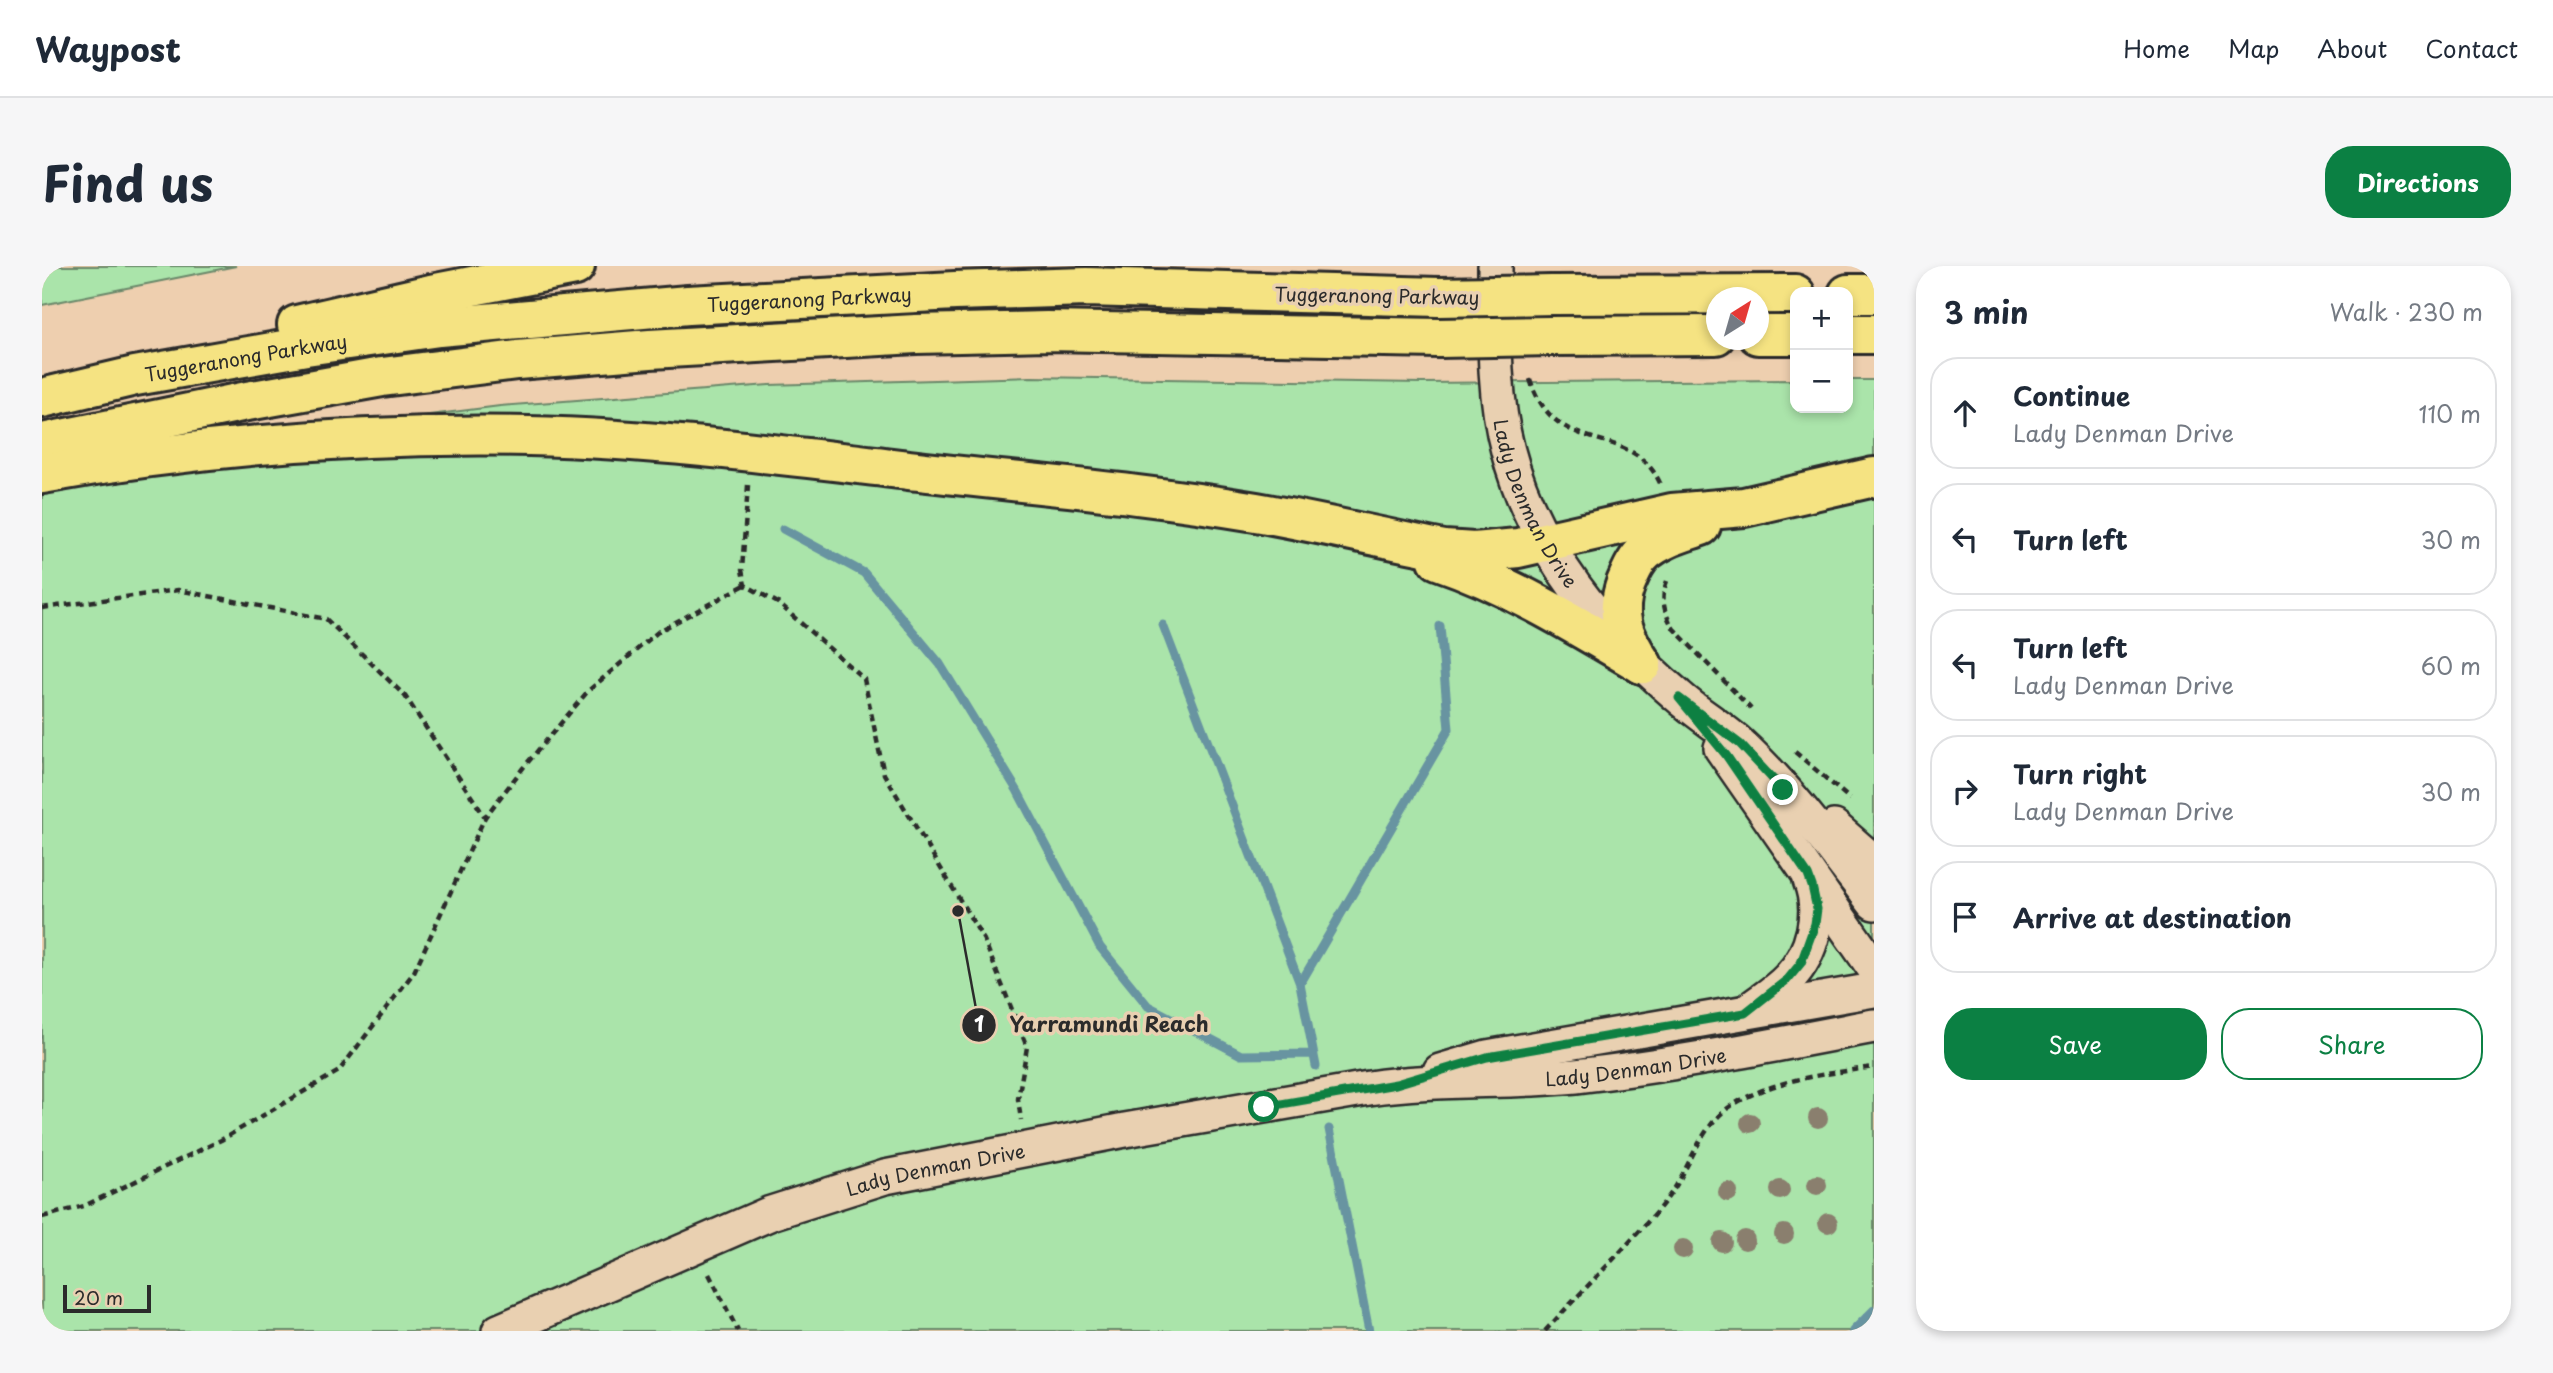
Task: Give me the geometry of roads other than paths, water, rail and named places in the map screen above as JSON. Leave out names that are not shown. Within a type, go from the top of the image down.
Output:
[{"type":"highway","points":[[135,376],[212,346],[431,293],[575,266]]},
{"type":"highway","name":"Tuggeranong Parkway","points":[[42,398],[135,376],[306,346],[439,327],[567,314],[809,297],[1086,287],[1439,297],[1790,294]]},
{"type":"highway","points":[[1853,294],[1874,293]]},
{"type":"highway","name":"Tuggeranong Parkway","points":[[42,443],[382,377],[517,360],[650,349],[916,334],[1047,331],[1439,338],[1706,335]]},
{"type":"highway","points":[[1853,334],[1874,334]]},
{"type":"highway","points":[[1769,335],[1790,335]]},
{"type":"highway","points":[[42,474],[213,448],[414,435],[619,440],[1199,503],[1444,550],[1474,552],[1547,542],[1672,513],[1744,507],[1874,477]]},
{"type":"highway","points":[[1642,664],[1630,646],[1620,618],[1621,599],[1634,566],[1646,551],[1659,542],[1744,507]]},
{"type":"highway","points":[[1358,533],[1474,573],[1560,615],[1642,664]]},
{"type":"street","name":"Lady Denman Drive","points":[[1495,266],[1497,372],[1504,431],[1521,489],[1547,542],[1578,590],[1614,634],[1679,698],[1740,744],[1783,790],[1874,903]]},
{"type":"street","name":"Lady Denman Drive","points":[[1679,698],[1726,755],[1874,968]]},
{"type":"street","points":[[1740,744],[1874,862]]},
{"type":"street","points":[[1745,1013],[1788,979],[1801,963],[1809,944],[1817,909],[1816,896],[1808,875]]},
{"type":"street","name":"Lady Denman Drive","points":[[499,1331],[771,1213],[885,1177],[1025,1148],[1396,1084],[1487,1057],[1874,990]]},
{"type":"street","name":"Lady Denman Drive","points":[[1396,1084],[1493,1082],[1638,1068],[1874,1026]]},
{"type":"waterway","points":[[783,529],[864,573],[940,664],[1017,790],[1100,947],[1148,1006],[1241,1055],[1314,1054]]},
{"type":"waterway","points":[[1163,625],[1300,984]]},
{"type":"waterway","points":[[1316,1066],[1300,984],[1449,729],[1440,626]]},
{"type":"waterway","points":[[1329,1129],[1369,1331]]},
{"type":"waterway","points":[[1853,1331],[1874,1310]]},
{"type":"place","name":"Yarramundi Reach","points":[[958,911]]}]
